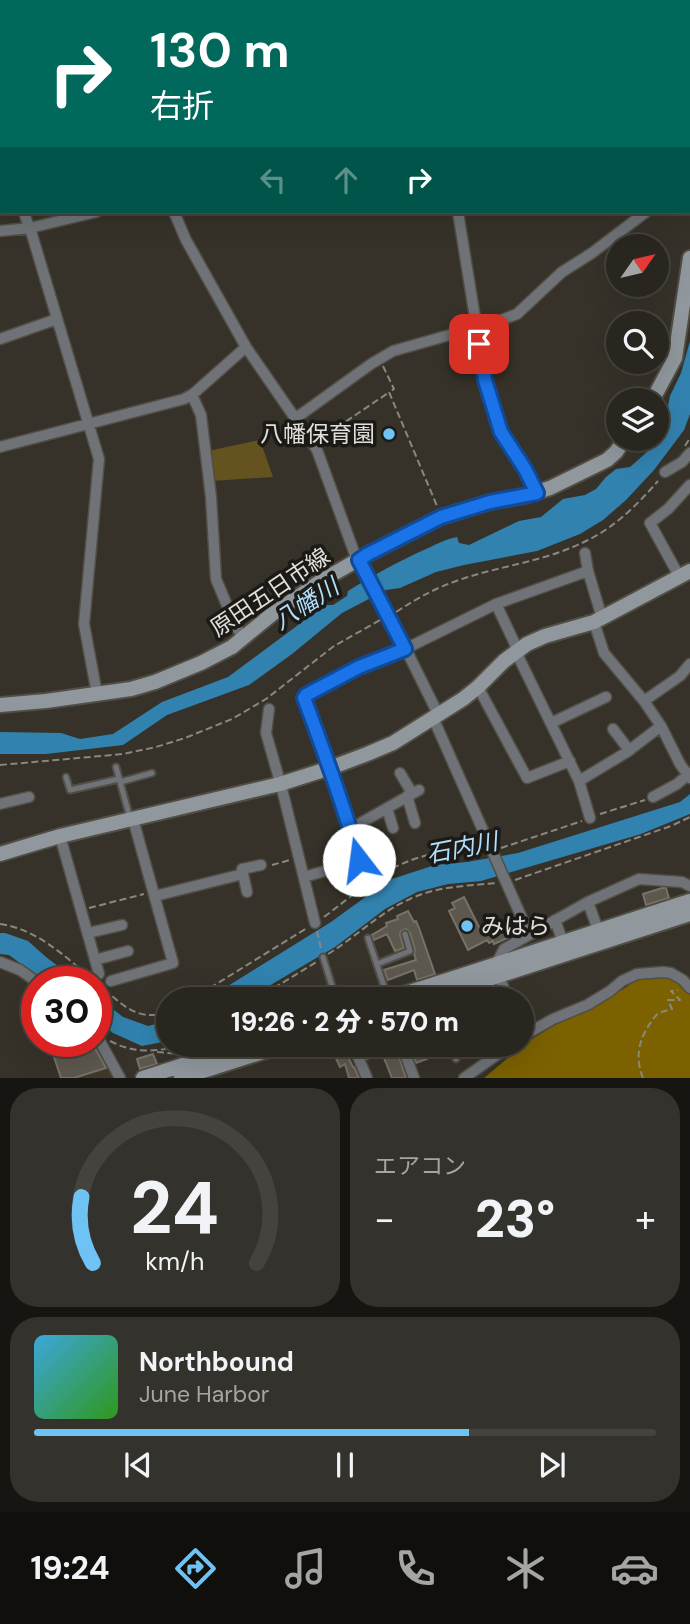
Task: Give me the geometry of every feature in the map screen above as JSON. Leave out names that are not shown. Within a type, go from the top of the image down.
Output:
[{"type":"main road","points":[[659,388],[674,358],[690,258]]},
{"type":"main road","name":"原田五日市線","points":[[0,705],[131,690],[155,682],[219,654],[321,581],[441,517],[490,502],[537,493],[575,477],[607,460],[617,451]]},
{"type":"main road","points":[[0,854],[60,836],[280,784],[393,743],[463,699],[527,644],[598,620],[685,574]]},
{"type":"main road","points":[[458,987],[563,943],[690,901]]},
{"type":"main road","points":[[434,987],[690,914]]},
{"type":"main road","points":[[143,1078],[208,1057]]},
{"type":"main road","points":[[181,1078],[219,1071],[255,1057]]},
{"type":"street","points":[[25,214],[97,449],[99,468],[84,624],[97,694]]},
{"type":"street","points":[[0,231],[30,228],[86,214]]},
{"type":"street","points":[[175,214],[186,240],[246,347],[313,444],[360,562],[438,714],[434,720],[529,934]]},
{"type":"street","points":[[458,214],[485,380],[501,432],[537,493]]},
{"type":"street","points":[[296,418],[393,351],[517,314],[562,272],[643,214]]},
{"type":"street","points":[[0,339],[57,319]]},
{"type":"street","points":[[0,447],[184,400],[246,347]]},
{"type":"street","points":[[192,395],[201,415],[211,498],[216,579],[236,627],[244,638]]},
{"type":"street","points":[[665,472],[681,462],[687,450]]},
{"type":"street","points":[[685,574],[650,523],[668,509],[690,485]]},
{"type":"street","points":[[680,496],[690,505]]},
{"type":"street","points":[[585,553],[604,653],[644,701],[689,775],[653,797]]},
{"type":"street","points":[[303,877],[359,860],[330,768],[304,698],[306,695],[359,667],[405,649],[496,604],[588,571]]},
{"type":"street","points":[[496,604],[516,652],[579,781],[590,818]]},
{"type":"street","points":[[644,701],[680,676],[690,664]]},
{"type":"street","points":[[478,687],[527,778],[570,761]]},
{"type":"street","points":[[551,723],[606,697]]},
{"type":"street","points":[[269,709],[265,733],[316,925]]},
{"type":"street","points":[[579,781],[629,750],[661,726]]},
{"type":"street","points":[[614,729],[629,750]]},
{"type":"street","points":[[400,773],[413,793],[415,823]]},
{"type":"street","points":[[351,830],[413,793]]},
{"type":"street","points":[[0,804],[29,797]]},
{"type":"street","points":[[387,808],[393,828]]},
{"type":"street","points":[[112,981],[173,963],[132,819]]},
{"type":"street","points":[[60,836],[96,966]]},
{"type":"street","points":[[247,892],[242,869],[262,865]]},
{"type":"street","points":[[155,894],[243,874]]},
{"type":"street","points":[[503,987],[497,971],[504,949],[588,902],[639,879],[682,882],[690,886]]},
{"type":"street","points":[[588,902],[598,930]]},
{"type":"street","points":[[555,920],[563,943]]},
{"type":"street","points":[[88,933],[122,925]]},
{"type":"street","points":[[95,960],[128,951]]},
{"type":"street","points":[[0,962],[21,971]]},
{"type":"street","points":[[534,1029],[587,1005],[637,974],[675,974],[686,989]]},
{"type":"street","points":[[110,1057],[120,1078]]},
{"type":"street","points":[[358,1057],[367,1078]]},
{"type":"street","points":[[406,1057],[414,1078]]},
{"type":"street","points":[[464,1078],[494,1057]]},
{"type":"lane","points":[[116,768],[132,819]]},
{"type":"lane","points":[[66,777],[70,790],[152,773]]},
{"type":"lane","points":[[377,964],[410,951],[405,934]]},
{"type":"lane","points":[[368,938],[384,987]]},
{"type":"lane","points":[[323,956],[332,987]]},
{"type":"path","points":[[313,444],[394,388],[380,358]]},
{"type":"path","points":[[389,392],[441,517]]},
{"type":"path","points":[[687,450],[690,438]]},
{"type":"path","points":[[0,765],[123,754],[185,738],[232,719],[266,699],[334,646],[419,596],[461,579],[534,561],[586,541],[630,509],[665,472]]},
{"type":"path","points":[[212,987],[316,925],[366,883],[408,861],[438,853],[492,852],[653,797]]},
{"type":"path","points":[[262,865],[299,858]]},
{"type":"path","points":[[81,910],[155,894]]},
{"type":"path","points":[[0,924],[38,936],[79,966]]},
{"type":"path","points":[[275,987],[323,956],[316,925]]},
{"type":"path","points":[[643,1078],[637,1051],[643,1035],[658,1013],[672,1009],[668,1000],[680,1000],[671,991],[686,989]]},
{"type":"path","points":[[112,994],[127,1008],[149,1017],[156,1015]]},
{"type":"path","points":[[112,1041],[128,1049],[156,1051]]},
{"type":"shaded area","points":[[260,440],[273,477],[212,481],[208,451]]},
{"type":"shaded area","points":[[664,975],[681,984],[690,994],[690,1078],[484,1078],[509,1057],[534,1057],[534,1038],[575,1012],[591,1009],[637,978]]},
{"type":"shaded area","points":[[54,1057],[102,1057],[114,1076],[113,1078],[61,1078]]},
{"type":"water","points":[[690,341],[690,414],[684,430],[669,450],[669,401]]},
{"type":"water","points":[[668,451],[626,500],[603,520],[580,534],[537,551],[436,572],[400,588],[386,590],[342,613],[249,685],[167,715],[123,745],[46,754],[0,754],[0,732],[61,733],[80,739],[113,734],[162,702],[228,677],[325,605],[333,605],[347,596],[348,591],[406,558],[457,537],[459,543],[469,545],[519,521],[541,517],[563,499],[585,495],[596,489],[616,469],[630,467],[647,452]]},
{"type":"water","points":[[690,794],[690,814],[641,834],[481,881],[448,884],[417,892],[385,909],[335,947],[267,987],[226,987],[331,922],[389,880],[435,865],[518,853],[680,802]]},
{"type":"water","points":[[0,933],[5,933],[28,941],[58,966],[24,966],[9,955],[0,954]]},
{"type":"water","points":[[112,1008],[123,1017],[148,1026],[156,1024],[156,1043],[142,1046],[113,1033]]},
{"type":"building","points":[[666,888],[669,898],[646,905],[643,894]]},
{"type":"building","name":"みはら","points":[[464,897],[482,933],[501,924],[505,932],[517,925],[520,932],[494,944],[493,941],[489,943],[487,940],[468,950],[449,911],[455,908],[452,903]]},
{"type":"building","points":[[408,911],[414,922],[416,921],[435,974],[417,980],[414,970],[388,980],[384,970],[416,960],[410,933],[406,929],[401,931],[404,948],[395,951],[387,934],[374,940],[372,935],[387,926],[386,923],[398,919],[397,916]]},
{"type":"building","points":[[153,1054],[157,1064],[140,1069],[137,1059]]},
{"type":"building","points":[[54,1057],[100,1057],[106,1068],[74,1078],[61,1078]]},
{"type":"building","points":[[335,1057],[348,1057],[359,1078],[349,1078],[345,1064],[340,1067]]},
{"type":"building","points":[[384,1057],[399,1057],[406,1078],[392,1078]]},
{"type":"building","points":[[414,1057],[426,1057],[427,1059],[416,1063]]},
{"type":"place","name":"八幡保育園","points":[[389,434]]},
{"type":"place","name":"みはら","points":[[467,926]]},
{"type":"route","points":[[359,860],[330,768],[304,698],[359,667],[405,649],[359,560],[441,517],[490,502],[537,493],[501,432],[485,380],[479,344]]},
{"type":"water label","name":"八幡川","points":[[306,604]]},
{"type":"water label","name":"石内川","points":[[462,848]]}]
